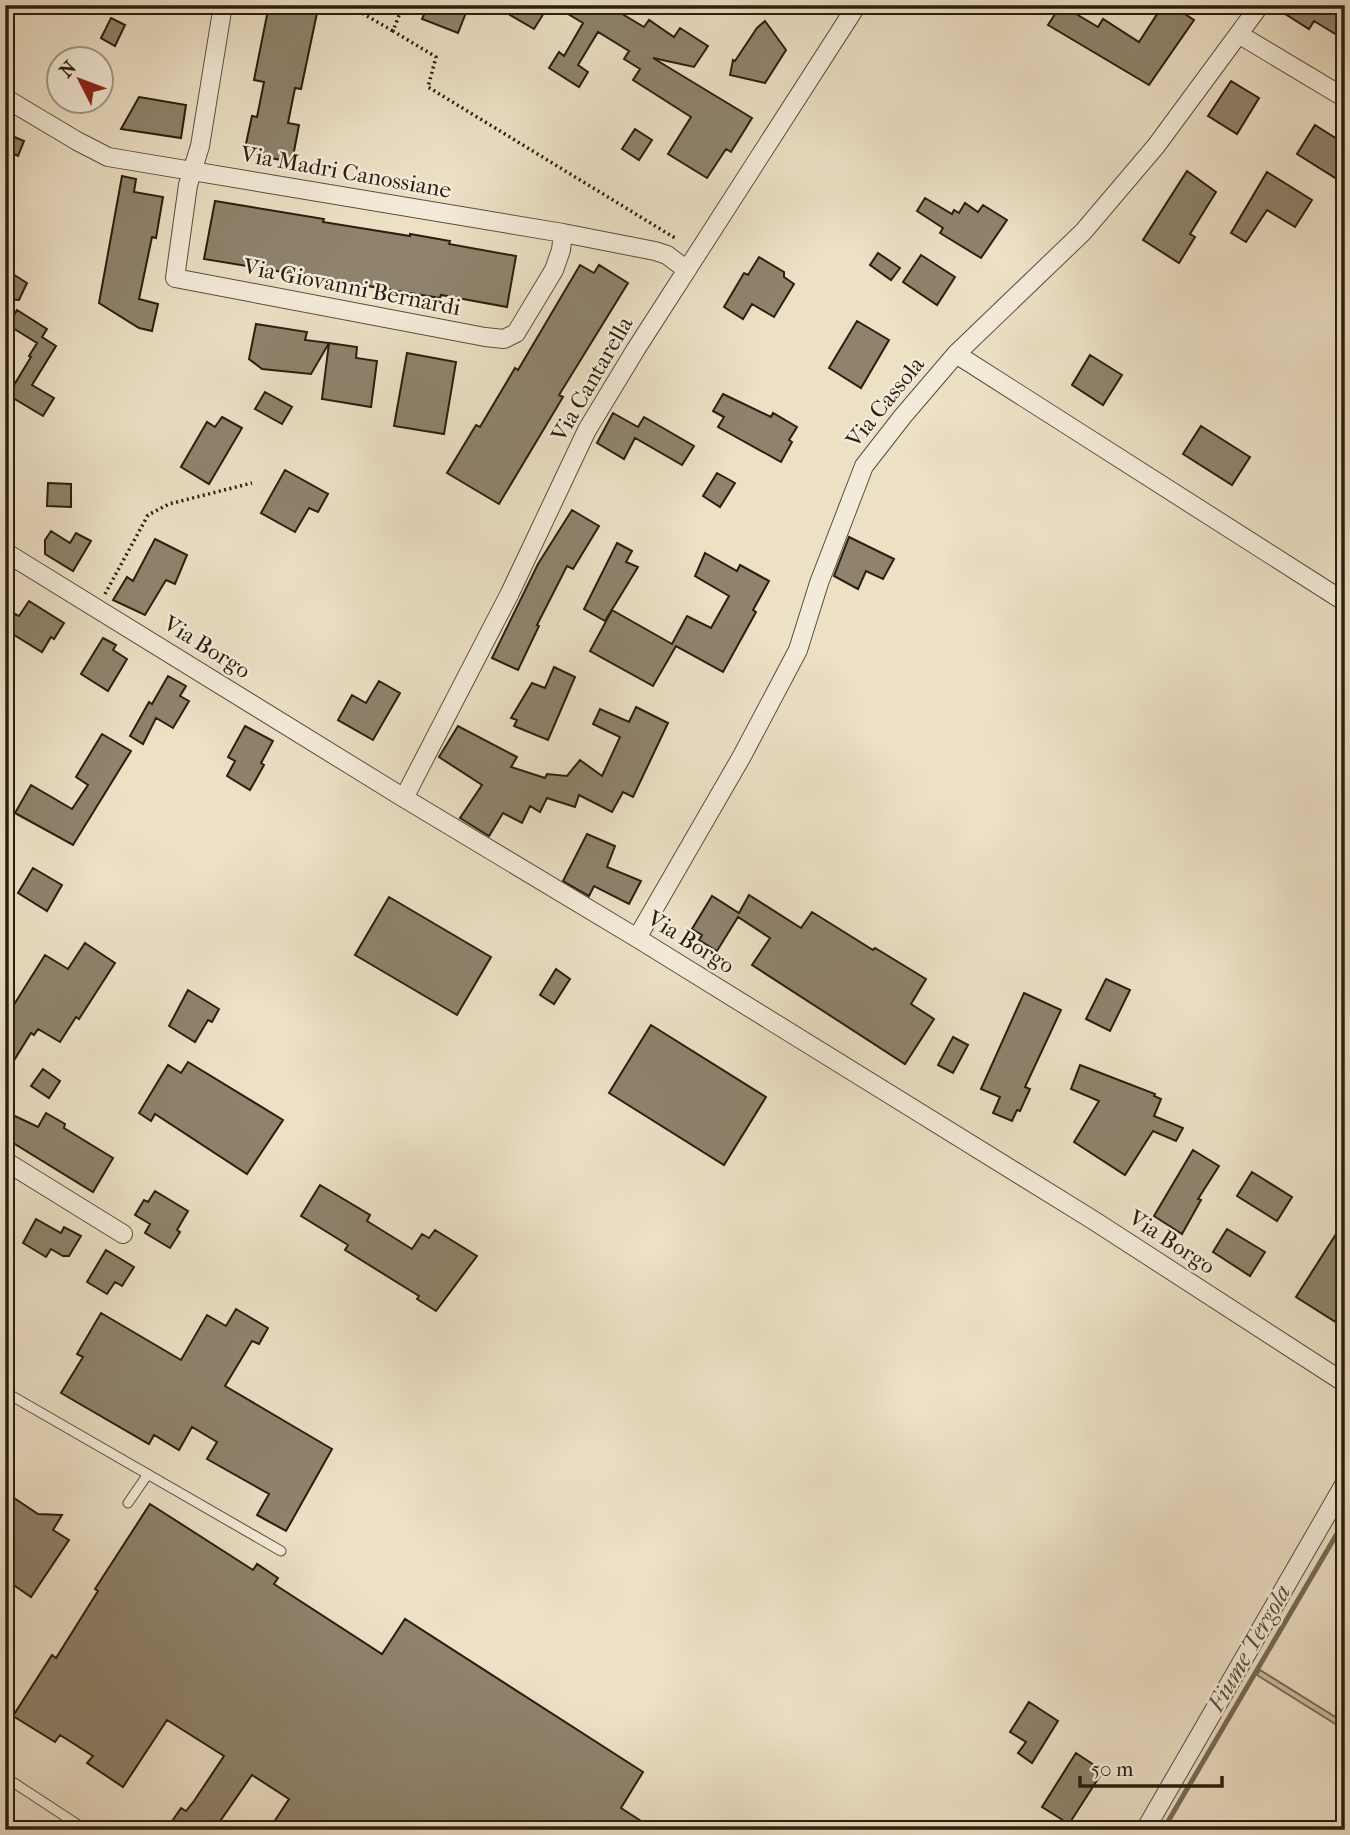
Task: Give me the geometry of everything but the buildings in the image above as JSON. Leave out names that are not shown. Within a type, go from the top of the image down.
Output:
[{"type":"street","points":[[192,171],[200,146],[223,5]]},
{"type":"street","name":"Via Cantarella","points":[[404,798],[510,593],[587,430],[857,5]]},
{"type":"street","name":"Via Cassola","points":[[637,938],[798,650],[864,466],[956,354],[1083,232],[1156,146],[1260,5]]},
{"type":"street","points":[[1240,34],[1345,98]]},
{"type":"street","name":"Via Madri Canossiane","points":[[5,98],[108,157],[563,233],[655,251],[687,270]]},
{"type":"street","name":"Via Giovanni Bernardi","points":[[192,171],[175,278],[485,337],[504,339],[516,333],[554,270],[563,233]]},
{"type":"street","points":[[956,354],[1345,602]]},
{"type":"street","name":"Via Borgo","points":[[5,552],[1093,1220],[1345,1383]]},
{"type":"street","points":[[5,1161],[123,1234]]},
{"type":"street","points":[[1145,1830],[1345,1483]]},
{"type":"lane","points":[[5,1392],[281,1551]]},
{"type":"lane","points":[[128,1503],[148,1474]]},
{"type":"lane","points":[[5,1777],[86,1830]]},
{"type":"path","points":[[348,5],[436,57],[428,87],[675,237],[687,270]]},
{"type":"path","points":[[393,30],[403,5]]},
{"type":"path","points":[[97,608],[148,515],[169,504],[251,483]]},
{"type":"shaded area","points":[[1260,1670],[1345,1723],[1345,1730],[1257,1675]]},
{"type":"waterway","name":"Fiume Tergola","points":[[1163,1830],[1345,1520]]}]
